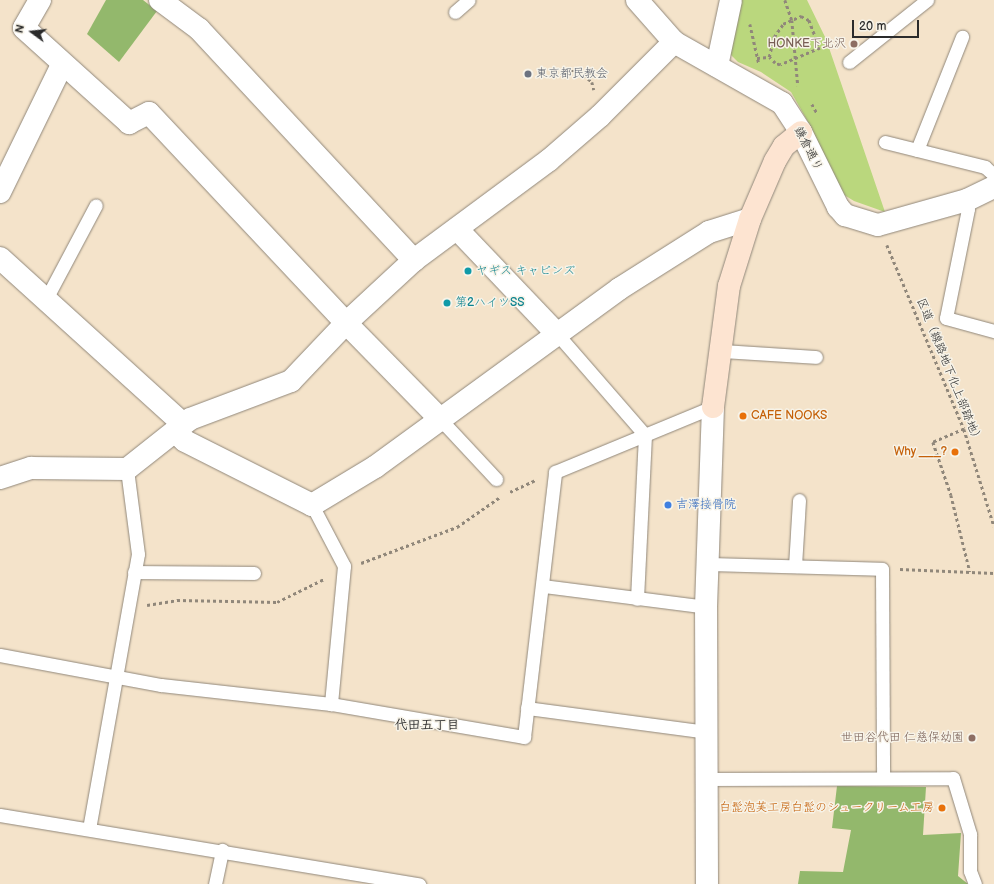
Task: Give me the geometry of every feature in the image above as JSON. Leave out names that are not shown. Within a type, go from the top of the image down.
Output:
[{"type":"street","points":[[40,0],[24,28],[62,65],[130,123],[149,113],[346,323],[441,420]]},
{"type":"street","points":[[160,0],[199,29],[414,260]]},
{"type":"street","name":"鎌倉通り","points":[[637,0],[674,42],[782,103],[801,132],[838,207],[845,215],[867,224],[880,224],[967,200],[994,187]]},
{"type":"street","points":[[717,66],[731,0]]},
{"type":"street","points":[[0,478],[31,468],[127,469],[190,419],[291,381],[346,323],[414,260],[548,161],[600,116],[674,42]]},
{"type":"street","points":[[0,192],[62,65]]},
{"type":"street","points":[[707,884],[709,779],[707,732],[707,564],[714,407],[728,286],[750,219],[781,151],[801,132]]},
{"type":"street","points":[[0,258],[46,299],[179,428],[185,441],[312,505],[376,466],[620,289],[710,232],[750,219]]},
{"type":"street","points":[[457,229],[558,335]]},
{"type":"lane","points":[[455,12],[469,0]]},
{"type":"lane","points":[[849,62],[927,0]]},
{"type":"lane","points":[[916,150],[962,37]]},
{"type":"lane","points":[[885,142],[986,167],[994,175]]},
{"type":"lane","points":[[967,200],[968,208],[946,318],[994,331]]},
{"type":"lane","points":[[46,299],[96,205]]},
{"type":"lane","points":[[558,335],[645,435],[637,599]]},
{"type":"lane","points":[[720,351],[816,357]]},
{"type":"lane","points":[[0,655],[161,685],[331,704],[524,737],[543,586],[555,472],[714,407]]},
{"type":"lane","points":[[441,420],[496,479]]},
{"type":"lane","points":[[90,829],[115,677],[138,554],[127,469]]},
{"type":"lane","points":[[795,566],[799,500]]},
{"type":"lane","points":[[312,505],[344,566],[331,704]]},
{"type":"lane","points":[[707,564],[882,569],[883,778]]},
{"type":"lane","points":[[134,572],[254,573]]},
{"type":"lane","points":[[543,586],[706,607]]},
{"type":"lane","points":[[527,708],[707,732]]},
{"type":"lane","points":[[709,779],[953,778],[970,834],[970,871],[975,884]]},
{"type":"lane","points":[[0,814],[419,884]]},
{"type":"lane","points":[[215,884],[222,850]]},
{"type":"path","points":[[784,0],[792,20],[795,59],[800,91]]},
{"type":"path","points":[[757,58],[769,57],[780,65],[820,48],[820,44],[809,20],[801,16],[783,24],[774,37],[769,57]]},
{"type":"path","points":[[750,18],[760,68]]},
{"type":"path","points":[[567,75],[571,71],[579,71],[592,82],[595,92]]},
{"type":"path","points":[[808,100],[816,109],[817,116]]},
{"type":"path","name":"区道（線路地下化上部跡地）","points":[[880,224],[964,429],[994,526]]},
{"type":"path","points":[[964,429],[932,442],[951,495],[970,572]]},
{"type":"path","points":[[508,492],[555,472]]},
{"type":"path","points":[[128,609],[177,600],[277,602],[321,582],[344,566],[355,565],[457,527],[502,497]]},
{"type":"path","points":[[882,569],[994,573]]},
{"type":"green space","points":[[106,0],[143,0],[157,11],[119,62],[87,34]]},
{"type":"green space","points":[[741,0],[807,0],[826,39],[885,212],[854,201],[841,193],[812,129],[791,92],[761,72],[738,62],[730,54]]},
{"type":"green space","points":[[837,786],[926,787],[923,835],[961,833],[958,876],[968,884],[798,884],[800,871],[843,872],[851,830],[832,828]]},
{"type":"place","name":"HONKE下北沢","points":[[854,44]]},
{"type":"place","name":"東京都民教会","points":[[528,74]]},
{"type":"place","name":"ヤギス キャビンズ","points":[[468,271]]},
{"type":"place","name":"第2ハイツSS","points":[[447,303]]},
{"type":"place","name":"CAFE NOOKS","points":[[743,416]]},
{"type":"place","name":"Why ___?","points":[[955,452]]},
{"type":"place","name":"吉澤接骨院","points":[[668,505]]},
{"type":"place","name":"世田谷代田 仁慈保幼園","points":[[972,738]]},
{"type":"place","name":"白髭泡芙工房白髭のシュークリーム工房","points":[[942,808]]},
{"type":"district","name":"代田五丁目","points":[[427,725]]}]
